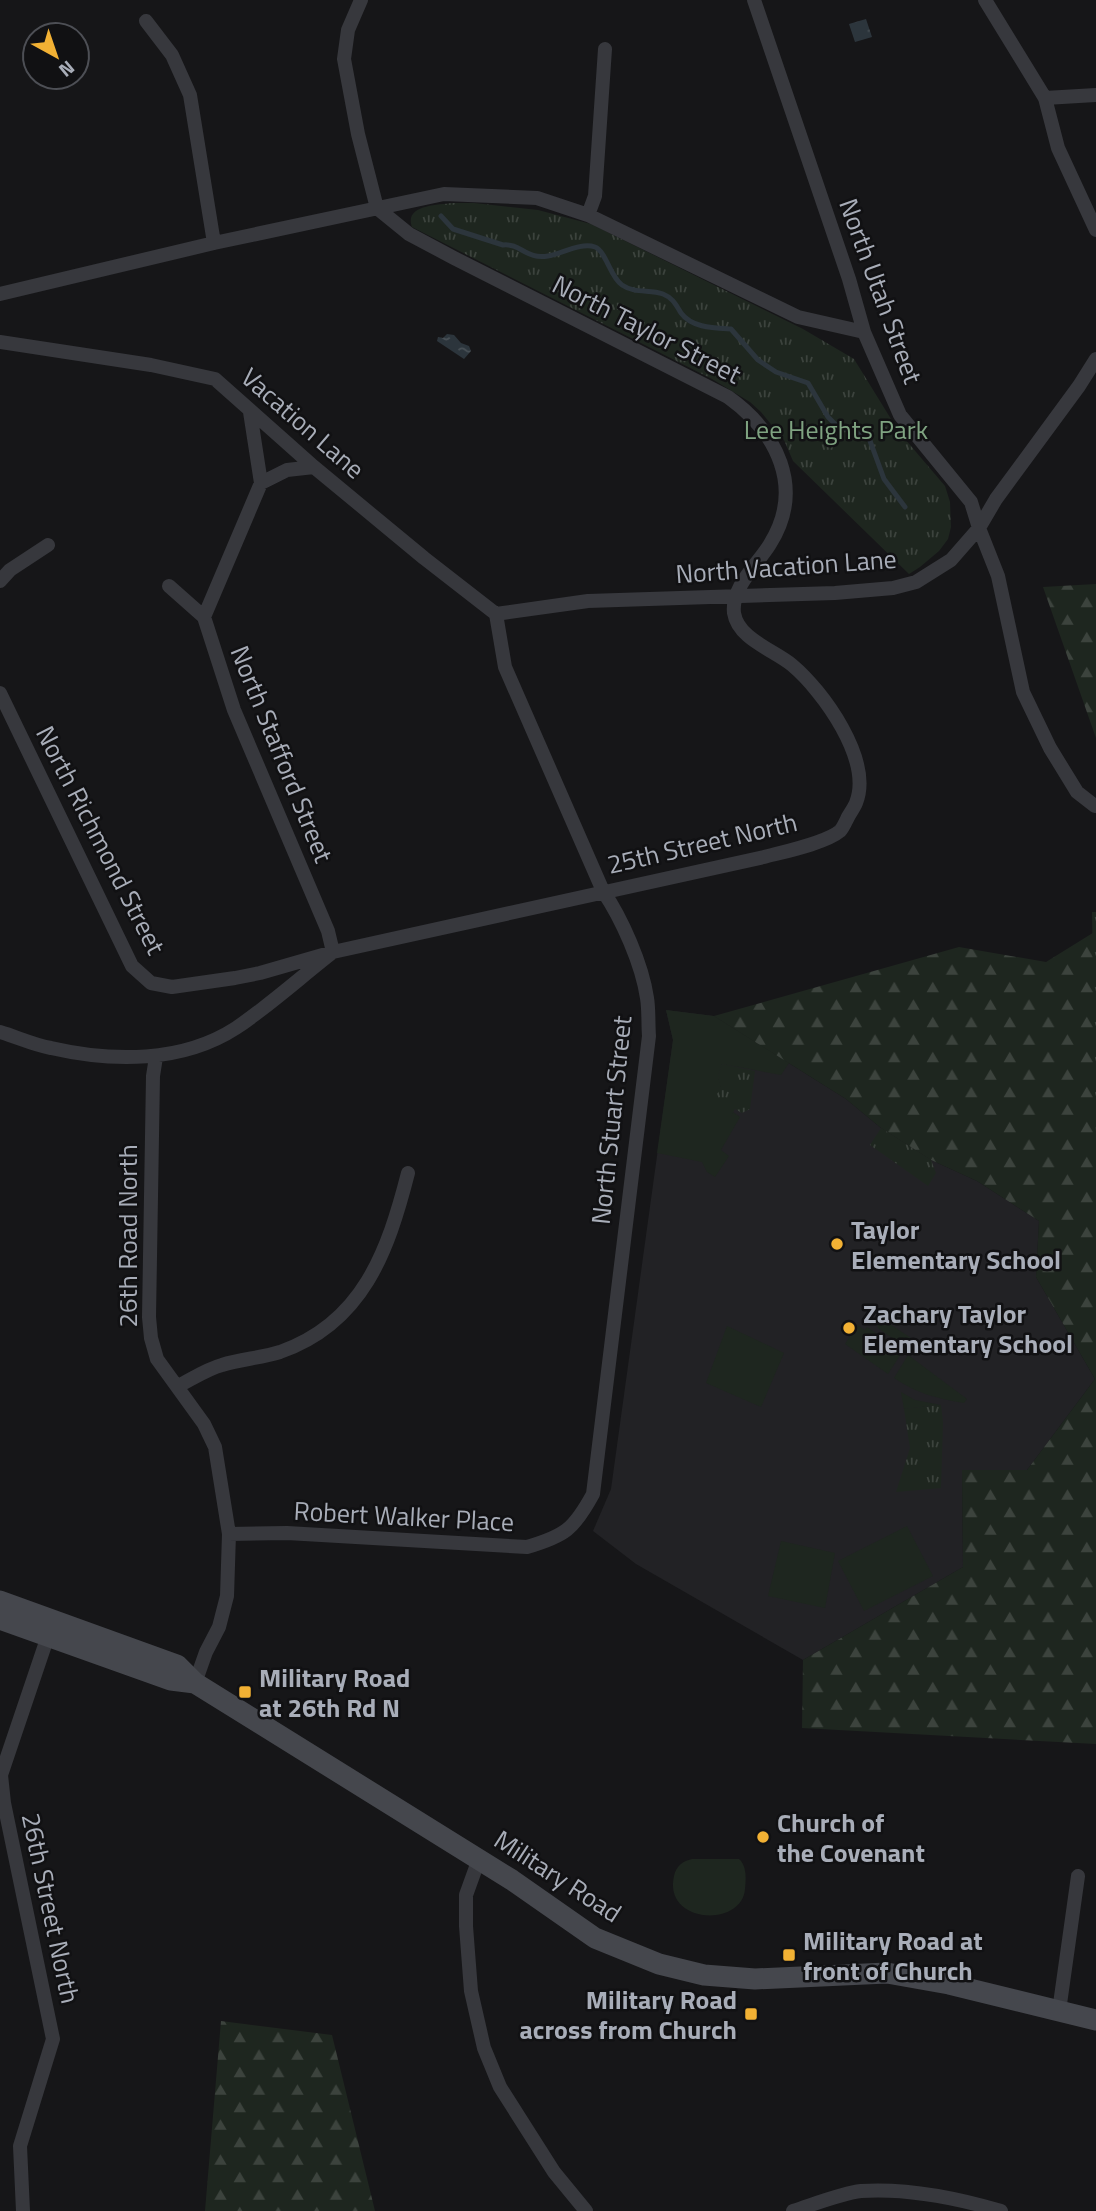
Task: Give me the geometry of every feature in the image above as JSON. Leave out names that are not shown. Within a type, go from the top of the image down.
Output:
[{"type":"main road","name":"Military Road","points":[[0,1601],[51,1627]]},
{"type":"main road","name":"Military Road","points":[[0,1619],[51,1627],[177,1665],[195,1683],[479,1859],[595,1938],[659,1964],[705,1975],[755,1979],[887,1973],[949,1984],[1096,2020]]},
{"type":"street","points":[[361,0],[348,30],[344,59],[376,208]]},
{"type":"street","name":"North Utah Street","points":[[754,0],[841,253],[864,332],[900,415],[971,502],[998,576],[1023,692],[1049,748],[1077,792],[1095,806]]},
{"type":"street","points":[[985,0],[1045,98],[1058,148],[1096,230]]},
{"type":"street","points":[[146,21],[172,55],[190,95],[214,243]]},
{"type":"street","points":[[588,215],[595,196],[605,49]]},
{"type":"street","points":[[1045,98],[1096,95]]},
{"type":"street","points":[[0,294],[214,243],[443,194],[537,198],[588,215],[798,317],[864,332]]},
{"type":"street","name":"North Taylor Street","points":[[376,208],[409,234],[729,397],[755,419],[776,447],[785,478],[784,506],[781,522],[771,543],[734,597]]},
{"type":"street","name":"Vacation Lane","points":[[0,342],[151,365],[215,379],[314,467],[496,614]]},
{"type":"street","name":"North Vacation Lane","points":[[496,614],[588,601],[846,592],[893,588],[916,582],[951,560],[979,528],[996,499],[1096,359]]},
{"type":"street","points":[[169,586],[204,617],[261,483],[250,412]]},
{"type":"street","points":[[261,483],[287,470],[314,467]]},
{"type":"street","points":[[0,581],[10,570],[48,545]]},
{"type":"street","name":"25th Street North","points":[[260,973],[333,952],[764,857],[816,842],[840,831],[857,802],[858,783],[857,766],[836,714],[792,664],[752,639],[741,628],[734,615],[734,597]]},
{"type":"street","name":"North Stuart Street","points":[[496,614],[505,667],[603,891],[612,905],[639,968],[647,998],[649,1036],[593,1494],[571,1528]]},
{"type":"street","name":"North Stafford Street","points":[[204,617],[234,710],[328,931],[333,952]]},
{"type":"street","name":"North Richmond Street","points":[[0,693],[132,967],[151,983],[172,987],[260,973]]},
{"type":"street","name":"25th Street North","points":[[0,1032],[49,1048],[103,1057],[156,1057],[202,1044],[236,1028],[333,952]]},
{"type":"street","name":"26th Road North","points":[[156,1057],[153,1076],[149,1317],[151,1338],[157,1359],[204,1424],[215,1447],[229,1534],[227,1596],[219,1627],[206,1652],[195,1683]]},
{"type":"street","points":[[178,1386],[220,1365],[279,1352],[316,1335],[348,1309],[367,1283],[387,1245],[408,1173]]},
{"type":"street","name":"Robert Walker Place","points":[[229,1534],[287,1533],[527,1547],[553,1540],[571,1528]]},
{"type":"street","name":"26th Street North","points":[[23,2211],[20,2146],[53,2039],[4,1803],[1,1775],[51,1627]]},
{"type":"street","points":[[479,1859],[466,1895],[466,1926],[471,1991],[484,2048],[500,2087],[554,2172],[586,2211]]},
{"type":"street","points":[[1059,2011],[1078,1875]]},
{"type":"street","points":[[793,2211],[859,2191],[913,2192],[1001,2211]]},
{"type":"shaded area","name":"Zachary Taylor Elementary School","points":[[666,1010],[714,1016],[846,1099],[881,1128],[931,1160],[977,1181],[1039,1221],[1036,1277],[1095,1379],[1027,1470],[962,1470],[963,1567],[803,1660],[636,1564],[593,1531],[611,1489],[673,1040]]},
{"type":"green space","name":"Lee Heights Park","points":[[452,203],[538,210],[591,224],[803,329],[854,359],[899,432],[945,486],[950,502],[951,527],[948,539],[939,551],[909,574],[793,461],[784,440],[750,402],[712,379],[412,227],[411,220],[417,210]]},
{"type":"green space","points":[[1096,584],[1096,738],[1043,587]]},
{"type":"green space","points":[[1092,912],[1096,912],[1096,1144]]},
{"type":"green space","points":[[1096,931],[1096,1744],[802,1728],[803,1660],[963,1567],[962,1470],[1027,1470],[1095,1379],[1036,1277],[1039,1221],[977,1181],[931,1160],[881,1128],[846,1099],[714,1016],[959,947],[1046,962]]},
{"type":"green space","points":[[666,1010],[714,1016],[789,1063],[781,1075],[722,1064],[718,1076],[730,1117],[733,1112],[740,1117],[721,1150],[729,1156],[715,1177],[707,1172],[702,1162],[657,1153],[673,1040]]},
{"type":"green space","points":[[722,1064],[755,1071],[750,1109],[742,1113],[735,1109],[730,1117],[709,1106],[721,1088],[718,1076]]},
{"type":"green space","points":[[881,1128],[931,1160],[936,1173],[928,1186],[870,1145]]},
{"type":"green space","points":[[882,1319],[911,1338],[906,1348],[878,1328],[877,1325]]},
{"type":"green space","points":[[857,1325],[865,1330],[867,1327],[903,1351],[888,1374],[845,1344]]},
{"type":"green space","points":[[727,1326],[784,1353],[761,1407],[706,1383]]},
{"type":"green space","points":[[908,1355],[967,1399],[964,1403],[928,1395],[894,1378]]},
{"type":"green space","points":[[901,1392],[915,1400],[941,1405],[904,1409]]},
{"type":"green space","points":[[941,1405],[941,1488],[896,1492],[910,1448],[904,1409]]},
{"type":"green space","points":[[907,1526],[933,1576],[864,1611],[838,1561]]},
{"type":"green space","points":[[781,1541],[835,1553],[825,1608],[768,1596]]},
{"type":"green space","points":[[692,1859],[739,1859],[746,1877],[741,1902],[718,1915],[704,1915],[680,1904],[674,1892],[674,1876],[680,1864]]},
{"type":"green space","points":[[221,2021],[332,2035],[375,2211],[205,2211]]},
{"type":"water","points":[[866,19],[872,37],[855,42],[849,24]]},
{"type":"water","points":[[447,334],[454,335],[461,343],[469,346],[471,351],[464,359],[437,341],[438,337],[443,338]]},
{"type":"waterway","points":[[441,216],[453,229],[503,245],[515,246],[534,256],[548,256],[584,246],[595,247],[599,249],[622,285],[632,290],[666,296],[691,322],[731,329],[758,360],[776,372],[808,383],[828,417],[836,425],[869,438],[884,479],[905,507]]},
{"type":"place","name":"Taylor Elementary School","points":[[837,1244]]},
{"type":"place","name":"Zachary Taylor Elementary School","points":[[849,1328]]},
{"type":"place","name":"Military Road at 26th Rd N","points":[[245,1692]]},
{"type":"place","name":"Church of the Covenant","points":[[763,1837]]},
{"type":"place","name":"Military Road at front of Church","points":[[789,1955]]},
{"type":"place","name":"Military Road across from Church","points":[[751,2014]]}]
